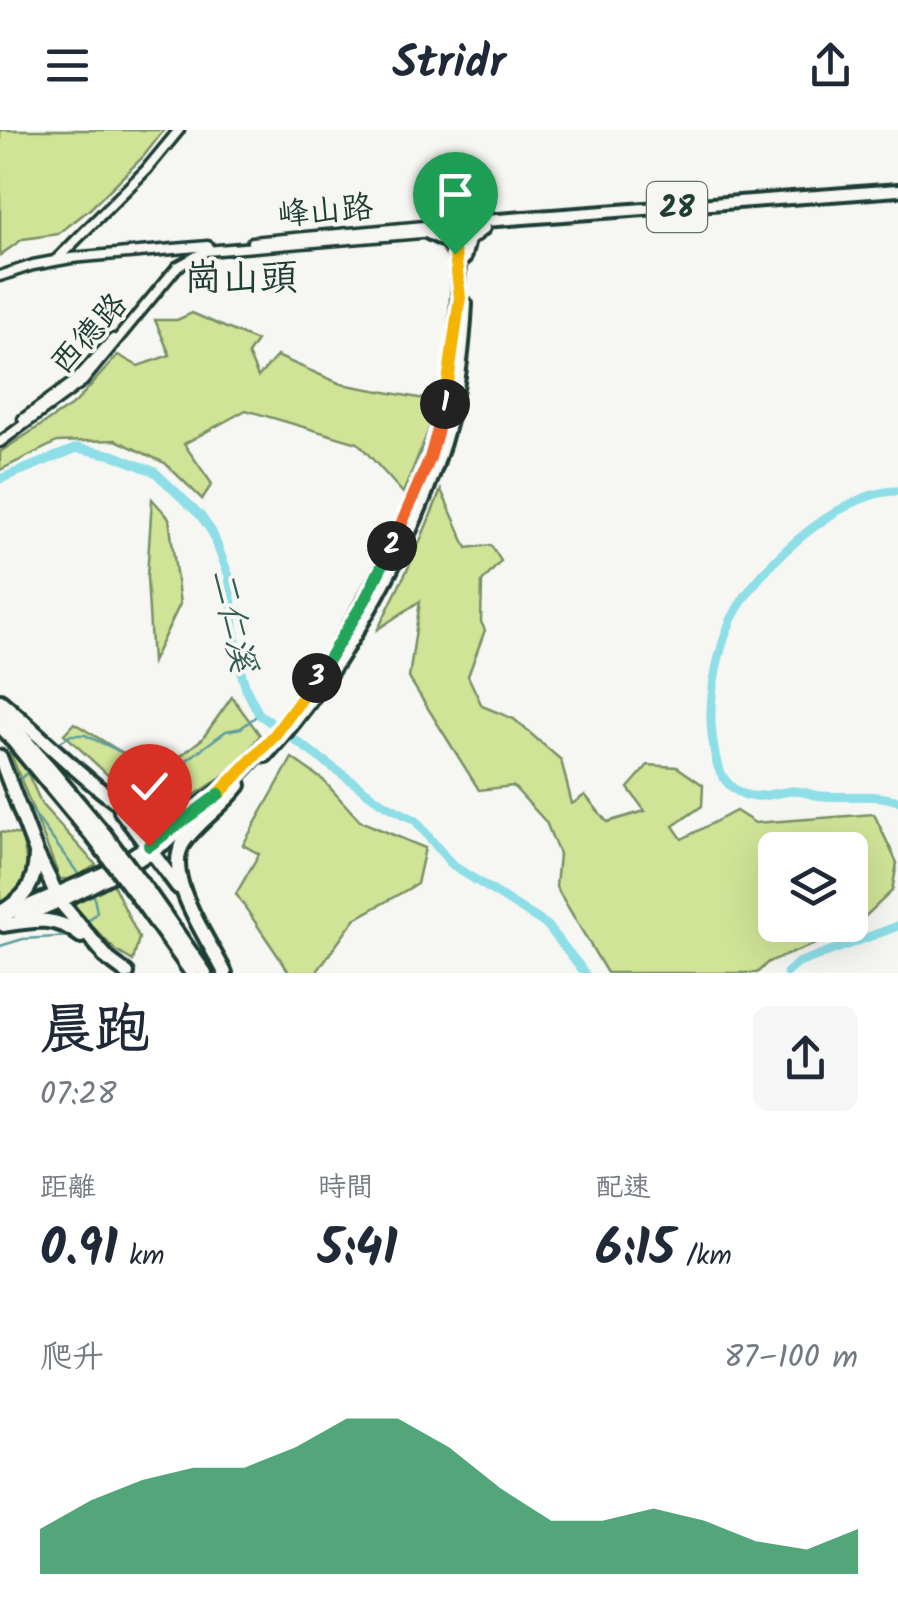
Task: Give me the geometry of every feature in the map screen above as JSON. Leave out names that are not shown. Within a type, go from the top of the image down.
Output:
[{"type":"highway","points":[[0,700],[110,798],[142,820],[162,822],[192,810],[238,781]]},
{"type":"highway","points":[[0,710],[204,973]]},
{"type":"highway","points":[[0,725],[64,792]]},
{"type":"highway","points":[[0,757],[36,852],[62,903],[110,961]]},
{"type":"highway","points":[[185,897],[176,865],[182,846],[238,781]]},
{"type":"highway","points":[[110,798],[185,897],[225,973]]},
{"type":"highway","points":[[1,921],[30,890],[36,852]]},
{"type":"highway","points":[[143,894],[192,973]]},
{"type":"highway","points":[[1,921],[54,921],[73,929],[127,973]]},
{"type":"main road","name":"峰山路","points":[[460,227],[898,192]]},
{"type":"main road","name":"峰山路","points":[[460,227],[898,192]]},
{"type":"main road","points":[[1,921],[62,903],[76,891],[152,849],[238,781],[300,716],[369,602],[434,443],[456,338],[460,227]]},
{"type":"main road","points":[[461,259],[469,240],[484,228]]},
{"type":"main road","points":[[428,233],[447,242],[461,259]]},
{"type":"street","points":[[56,260],[146,170],[179,130]]},
{"type":"street","name":"峰山路","points":[[201,250],[460,227]]},
{"type":"street","name":"峰山路","points":[[0,276],[56,260],[428,233],[460,227]]},
{"type":"street","name":"西德路","points":[[0,439],[68,390],[103,359],[177,267],[201,250]]},
{"type":"green space","points":[[0,130],[164,130],[143,157],[90,209],[58,234],[23,239],[0,255]]},
{"type":"green space","points":[[192,313],[257,341],[248,354],[258,377],[277,356],[341,384],[425,399],[430,427],[403,493],[358,443],[246,410],[184,444],[212,484],[202,499],[165,463],[116,440],[57,442],[0,470],[0,452],[75,403],[118,355],[138,366],[170,355],[155,320],[177,320]]},
{"type":"green space","points":[[441,490],[467,548],[491,545],[501,561],[482,582],[481,622],[485,630],[468,676],[482,706],[514,719],[561,760],[572,804],[585,795],[607,822],[645,811],[628,788],[648,765],[677,767],[703,785],[702,806],[673,826],[682,839],[736,811],[755,823],[874,814],[897,863],[892,891],[868,914],[868,832],[758,832],[758,942],[821,942],[768,962],[757,973],[607,973],[556,887],[559,854],[546,822],[513,786],[479,790],[409,678],[420,601],[378,629]]},
{"type":"green space","points":[[152,499],[169,518],[180,604],[152,662],[147,577]]},
{"type":"green space","points":[[232,697],[260,735],[236,768],[176,807],[154,807],[129,795],[64,734],[74,723],[131,758],[171,763],[202,739]]},
{"type":"green space","points":[[10,752],[23,763],[42,805],[96,865],[74,879],[60,879]]},
{"type":"green space","points":[[292,758],[323,780],[360,821],[425,848],[417,884],[355,919],[316,973],[289,972],[236,894],[259,854],[243,845]]},
{"type":"green space","points":[[0,832],[22,835],[29,877],[17,896],[0,902]]},
{"type":"green space","points":[[112,882],[139,938],[133,961],[115,950],[76,909],[75,902]]},
{"type":"waterway","name":"二仁溪","points":[[0,479],[77,448],[113,455],[155,472],[200,515],[212,532],[229,576],[237,658],[259,714],[382,803],[415,820],[452,865],[547,925],[585,973]]},
{"type":"waterway","name":"二仁溪","points":[[898,491],[874,494],[823,520],[753,585],[727,630],[711,709],[720,771],[728,784],[741,793],[755,796],[796,791],[898,801]]},
{"type":"waterway","points":[[56,745],[71,735],[85,735],[168,774],[226,731],[241,728],[259,714]]},
{"type":"waterway","points":[[29,771],[18,781],[24,800],[82,879]]},
{"type":"waterway","points":[[85,924],[97,912],[93,893]]},
{"type":"waterway","name":"二仁溪","points":[[787,973],[798,963],[898,926]]},
{"type":"waterway","points":[[0,946],[23,939],[72,936]]},
{"type":"district","name":"崗山頭","points":[[241,277]]},
{"type":"route","points":[[149,846],[213,800],[274,736],[309,690],[383,566],[430,458],[448,390],[460,297],[455,254]]}]
